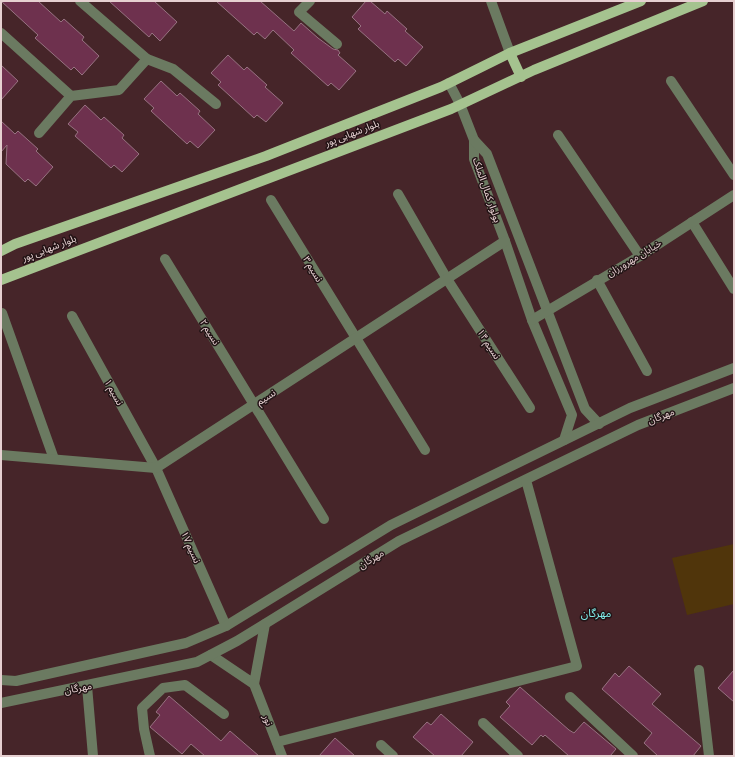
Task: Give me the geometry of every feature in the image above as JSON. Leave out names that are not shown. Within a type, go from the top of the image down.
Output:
[{"type":"main road","name":"بلوار شهابی پور","points":[[1,251],[15,244],[266,156],[449,83],[510,54],[641,1]]},
{"type":"main road","name":"بلوار شهابی پور","points":[[2,280],[460,104],[521,76],[703,1]]},
{"type":"main road","points":[[510,54],[521,76]]},
{"type":"street","points":[[80,1],[147,59],[173,69],[190,81],[216,104]]},
{"type":"street","points":[[310,1],[299,12],[337,44]]},
{"type":"street","points":[[491,1],[510,54]]},
{"type":"street","points":[[1,33],[71,96]]},
{"type":"street","points":[[39,133],[71,96],[119,90],[147,59]]},
{"type":"street","points":[[671,81],[734,175]]},
{"type":"street","points":[[449,83],[460,104],[474,140]]},
{"type":"street","points":[[558,135],[640,256]]},
{"type":"street","name":"بولوار کمال الملک","points":[[474,140],[474,159],[505,241],[532,320],[572,415],[564,440]]},
{"type":"street","name":"بولوار کمال الملک","points":[[474,140],[487,154],[585,409],[599,424]]},
{"type":"street","name":"نسیم ۱۴","points":[[398,194],[447,279],[530,408]]},
{"type":"street","name":"خیابان مهرورزان","points":[[532,320],[548,312],[597,280],[640,256],[734,195]]},
{"type":"street","name":"نسیم ۳","points":[[271,200],[355,339],[425,450]]},
{"type":"street","points":[[692,222],[734,289]]},
{"type":"street","name":"نسیم","points":[[156,468],[505,241]]},
{"type":"street","name":"نسیم ۲","points":[[165,259],[324,519]]},
{"type":"street","points":[[597,280],[647,371]]},
{"type":"street","points":[[2,313],[54,459]]},
{"type":"street","name":"نسیم ۱","points":[[72,316],[156,468]]},
{"type":"street","name":"مهرگان","points":[[1,680],[16,681],[186,643],[226,626],[390,525],[630,408],[734,368]]},
{"type":"street","name":"مهرگان","points":[[1,703],[12,699],[87,686],[197,662],[265,624],[400,542],[638,425],[734,388]]},
{"type":"street","points":[[1,455],[156,468]]},
{"type":"street","name":"نسیم ۱۷","points":[[156,468],[226,626]]},
{"type":"street","points":[[277,742],[577,666],[526,480]]},
{"type":"street","points":[[308,576],[317,592]]},
{"type":"street","points":[[211,655],[254,684],[265,624]]},
{"type":"street","points":[[700,670],[709,756]]},
{"type":"street","name":"نور","points":[[254,684],[282,756]]},
{"type":"street","points":[[150,756],[144,729],[142,708],[163,688],[185,685],[224,714]]},
{"type":"street","points":[[87,686],[93,756]]},
{"type":"street","points":[[570,698],[633,756]]},
{"type":"street","points":[[482,723],[518,756]]},
{"type":"street","points":[[381,745],[393,756]]},
{"type":"shaded area","points":[[734,544],[734,604],[687,615],[672,558]]},
{"type":"building","points":[[1,1],[38,1],[61,22],[64,19],[84,37],[82,40],[99,56],[82,75],[74,67],[71,70],[35,38],[38,35]]},
{"type":"building","points":[[109,1],[154,1],[177,22],[160,41],[152,33],[149,37]]},
{"type":"building","points":[[216,1],[260,1],[294,31],[301,23],[333,49],[338,50],[340,53],[338,55],[356,71],[339,90],[331,83],[328,86],[291,53],[294,50],[273,30],[265,39],[257,32],[254,35]]},
{"type":"building","points":[[366,1],[370,1],[385,14],[387,11],[407,29],[405,31],[423,47],[406,66],[398,59],[395,62],[358,29],[361,26],[352,17]]},
{"type":"building","points":[[228,55],[244,70],[247,67],[267,85],[265,87],[283,103],[266,122],[257,115],[254,118],[218,85],[221,82],[211,73]]},
{"type":"building","points":[[1,65],[18,81],[1,100]]},
{"type":"building","points":[[161,81],[177,96],[180,93],[200,111],[198,114],[215,130],[198,148],[190,141],[187,144],[151,111],[154,108],[144,99]]},
{"type":"building","points":[[85,105],[101,120],[104,117],[124,135],[122,138],[139,154],[122,172],[114,165],[111,168],[75,136],[78,132],[68,124]]},
{"type":"building","points":[[1,121],[15,134],[18,131],[38,149],[36,151],[53,167],[36,186],[28,179],[25,182],[6,164],[7,145],[1,152]]},
{"type":"building","points":[[629,666],[661,694],[652,704],[701,746],[693,756],[658,756],[644,743],[652,733],[602,689],[615,673],[619,677]]},
{"type":"building","points":[[734,670],[734,702],[718,688]]},
{"type":"building","points":[[520,687],[569,730],[574,733],[584,722],[616,749],[610,756],[569,756],[545,735],[543,737],[541,735],[532,745],[500,717],[510,706],[506,702]]},
{"type":"building","points":[[169,696],[221,741],[230,731],[259,756],[205,756],[191,744],[182,754],[150,727],[160,715],[156,712]]},
{"type":"building","points":[[441,714],[473,742],[461,756],[435,756],[413,737],[427,722],[431,725]]},
{"type":"building","points":[[335,738],[355,756],[319,756]]},
{"type":"district","name":"مهرگان","points":[[596,613]]}]
